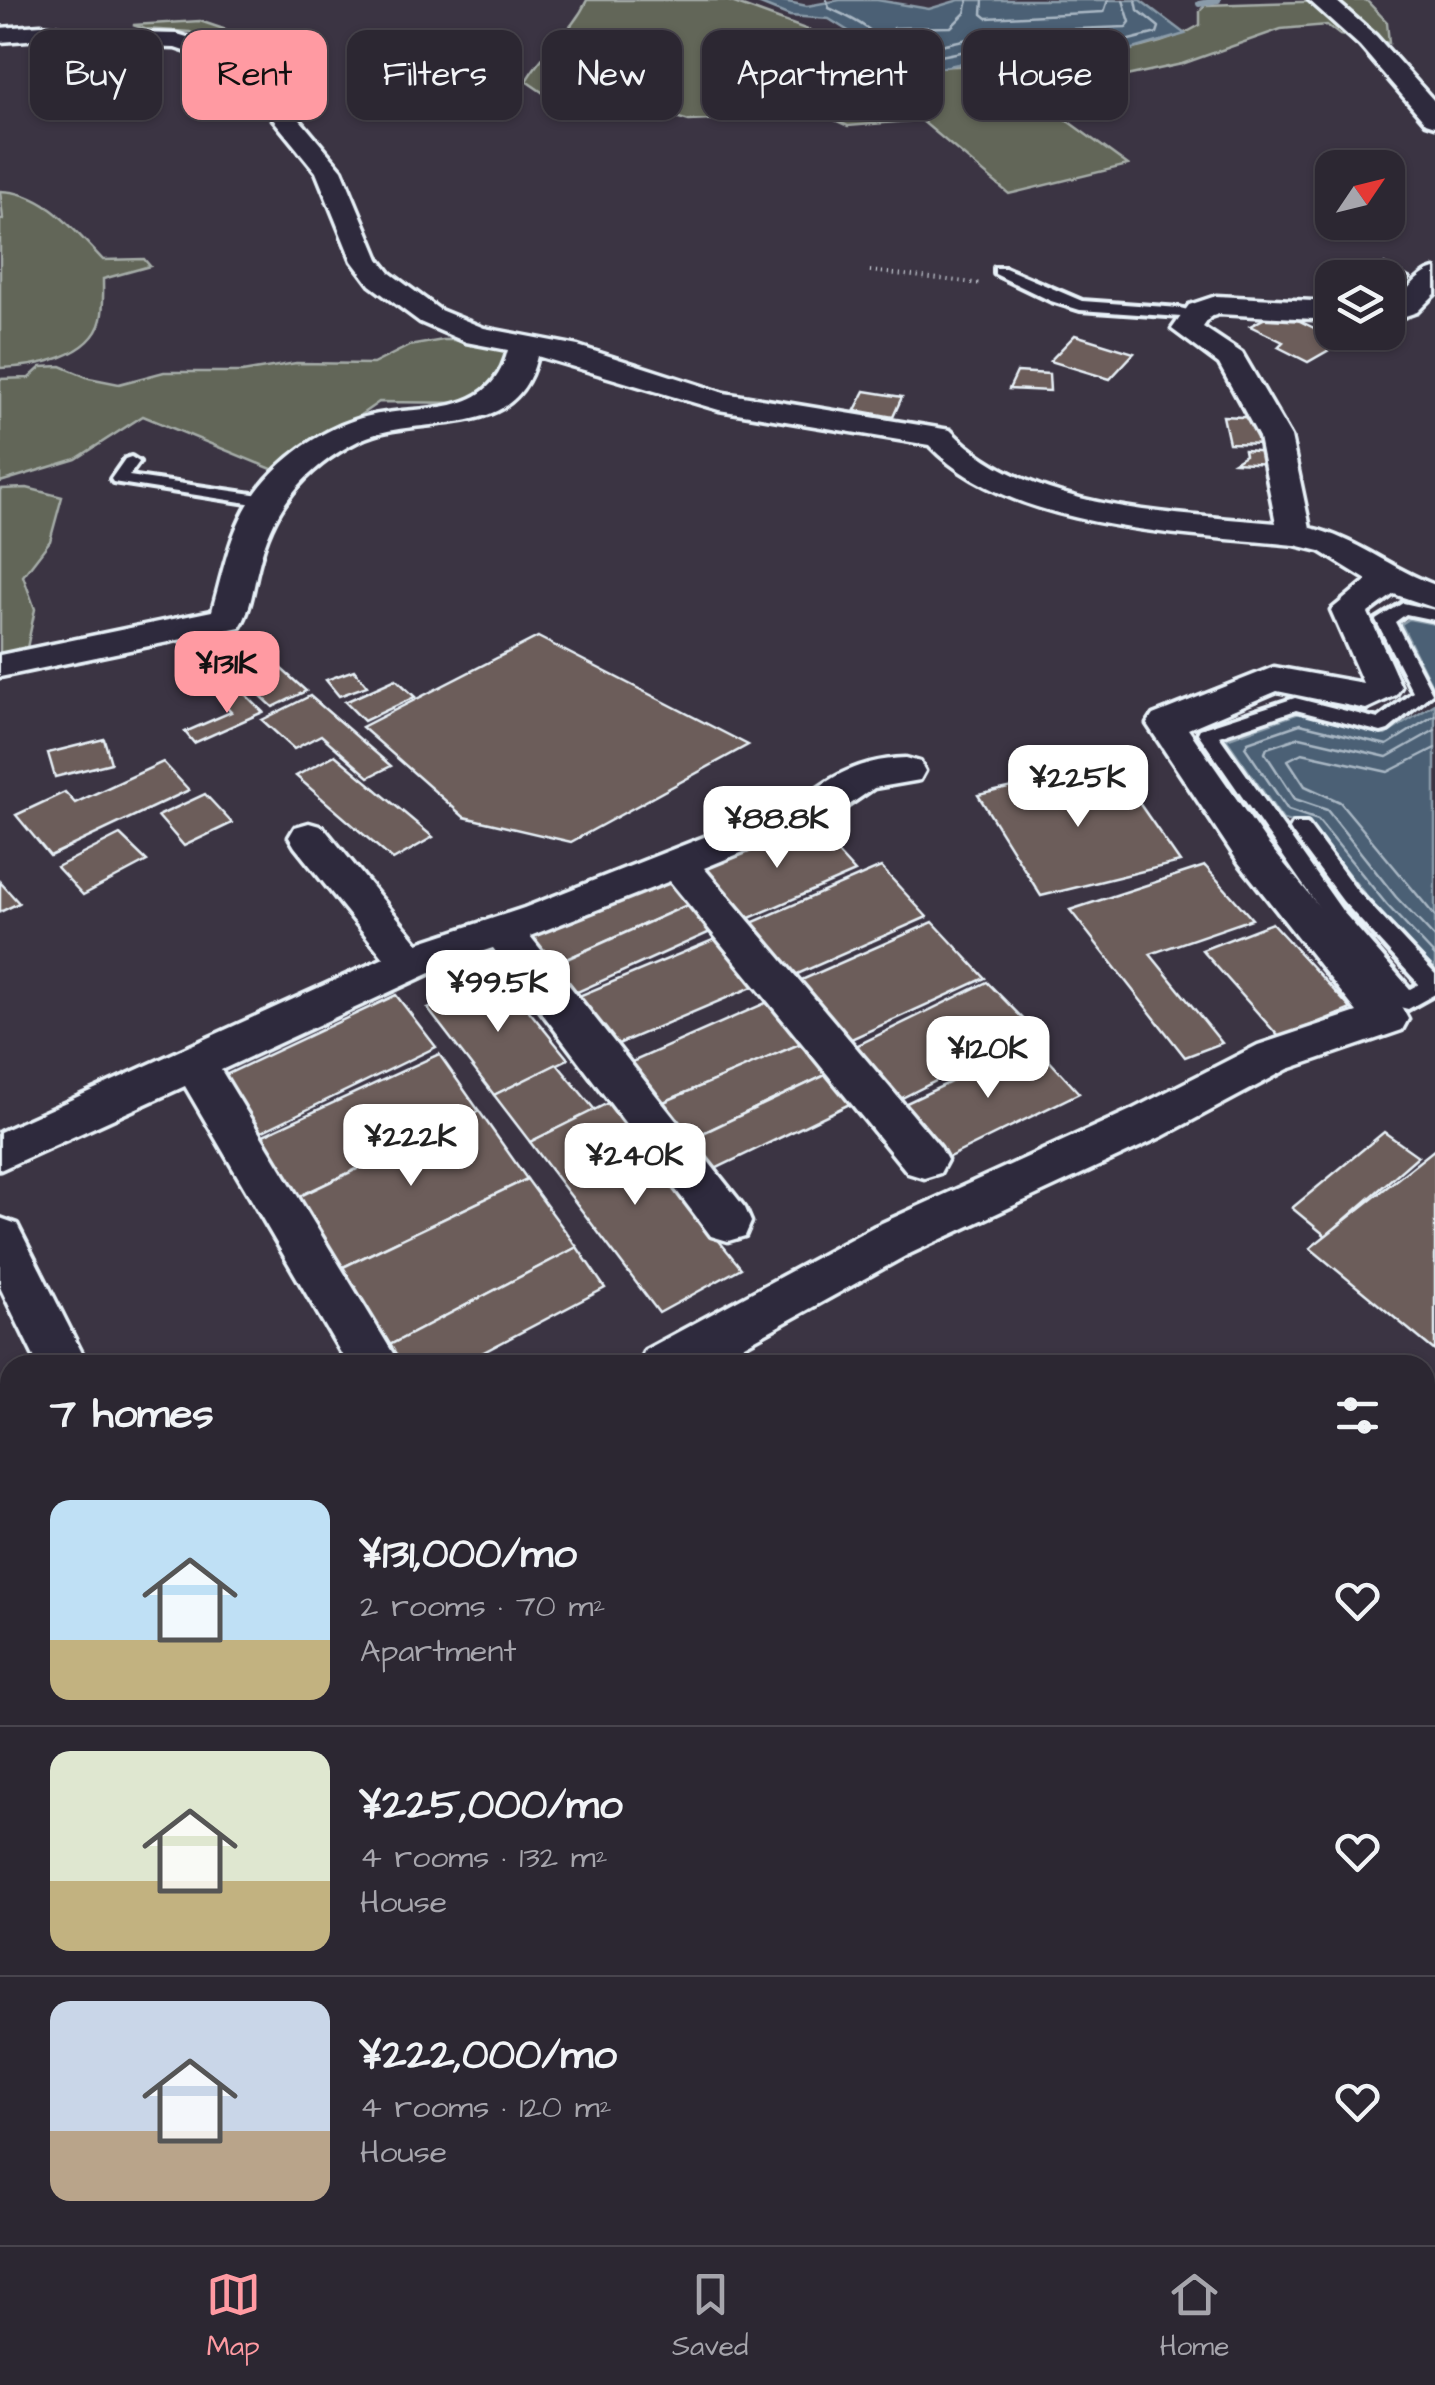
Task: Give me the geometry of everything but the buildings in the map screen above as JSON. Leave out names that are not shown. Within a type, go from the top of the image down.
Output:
[{"type":"street","points":[[1321,0],[1368,41],[1435,118]]},
{"type":"street","points":[[0,35],[41,24],[96,39],[177,41],[202,49],[277,108],[329,170],[366,261],[380,279],[430,316],[476,336],[567,352],[719,401],[939,437],[960,459],[1031,492],[1102,516],[1295,535],[1330,543],[1390,580],[1435,596]]},
{"type":"street","points":[[1405,307],[1435,278]]},
{"type":"street","points":[[1295,535],[1275,437],[1231,359],[1188,329],[1196,314],[1216,306],[1315,310]]},
{"type":"street","points":[[0,666],[228,620],[253,529],[268,501],[300,466],[343,438],[376,424],[439,418],[498,398],[516,382],[524,345]]},
{"type":"street","points":[[681,1355],[890,1241],[1147,1123],[1273,1058],[1387,1019],[1254,853],[1166,724],[1274,679],[1366,697],[1384,686],[1349,610],[1390,580]]},
{"type":"street","points":[[0,1152],[411,963],[822,805],[843,786],[878,770],[906,771]]},
{"type":"street","points":[[309,837],[411,963]]},
{"type":"street","points":[[677,862],[924,1160]]},
{"type":"street","points":[[502,929],[728,1222]]},
{"type":"street","points":[[194,1063],[369,1355]]},
{"type":"street","points":[[0,1238],[58,1355]]},
{"type":"lane","points":[[1000,271],[1065,301],[1121,310],[1146,312],[1163,308],[1196,314]]},
{"type":"lane","points":[[131,462],[119,480],[268,501]]},
{"type":"lane","points":[[1300,829],[1350,896],[1434,985],[1408,1001],[1336,917],[1207,733],[1295,704],[1380,726],[1423,693],[1385,620],[1403,608],[1435,616]]},
{"type":"green space","points":[[587,0],[726,0],[808,30],[702,30],[702,120],[712,120],[689,121],[682,119],[682,30],[567,30]]},
{"type":"green space","points":[[1366,0],[1387,22],[1389,43],[1340,35],[1327,25],[1281,29],[1182,64],[1128,76],[1128,50],[1200,25],[1200,11],[1205,5]]},
{"type":"green space","points":[[200,21],[226,30],[182,31],[133,25]]},
{"type":"green space","points":[[542,58],[542,92],[526,81]]},
{"type":"green space","points":[[943,66],[963,66],[963,120],[1066,120],[1128,165],[1009,194],[921,120],[943,120]]},
{"type":"green space","points":[[835,120],[921,120],[848,126]]},
{"type":"green space","points":[[0,191],[45,205],[103,260],[144,259],[150,266],[103,279],[102,314],[95,332],[86,343],[59,358],[0,368]]},
{"type":"green space","points":[[474,340],[514,351],[520,365],[468,403],[379,402],[279,472],[143,416],[76,459],[0,482],[0,379],[29,378],[41,367],[61,366],[89,378],[119,384],[164,372],[242,372],[296,363],[373,364],[409,346]]},
{"type":"green space","points":[[27,488],[62,497],[50,541],[23,576],[35,609],[27,648],[0,656],[0,489]]},
{"type":"water","points":[[778,0],[807,6],[840,0],[877,0],[929,9],[959,0],[1140,0],[1185,34],[1128,50],[1128,30],[963,30],[963,63],[943,67],[943,30],[847,30],[829,19],[790,16],[753,1]]},
{"type":"water","points":[[1409,619],[1435,624],[1435,692],[1401,624]]},
{"type":"water","points":[[1435,704],[1435,970],[1379,912],[1311,827],[1283,820],[1226,739],[1299,713],[1385,735]]},
{"type":"waterway","points":[[1199,4],[1218,0]]}]
